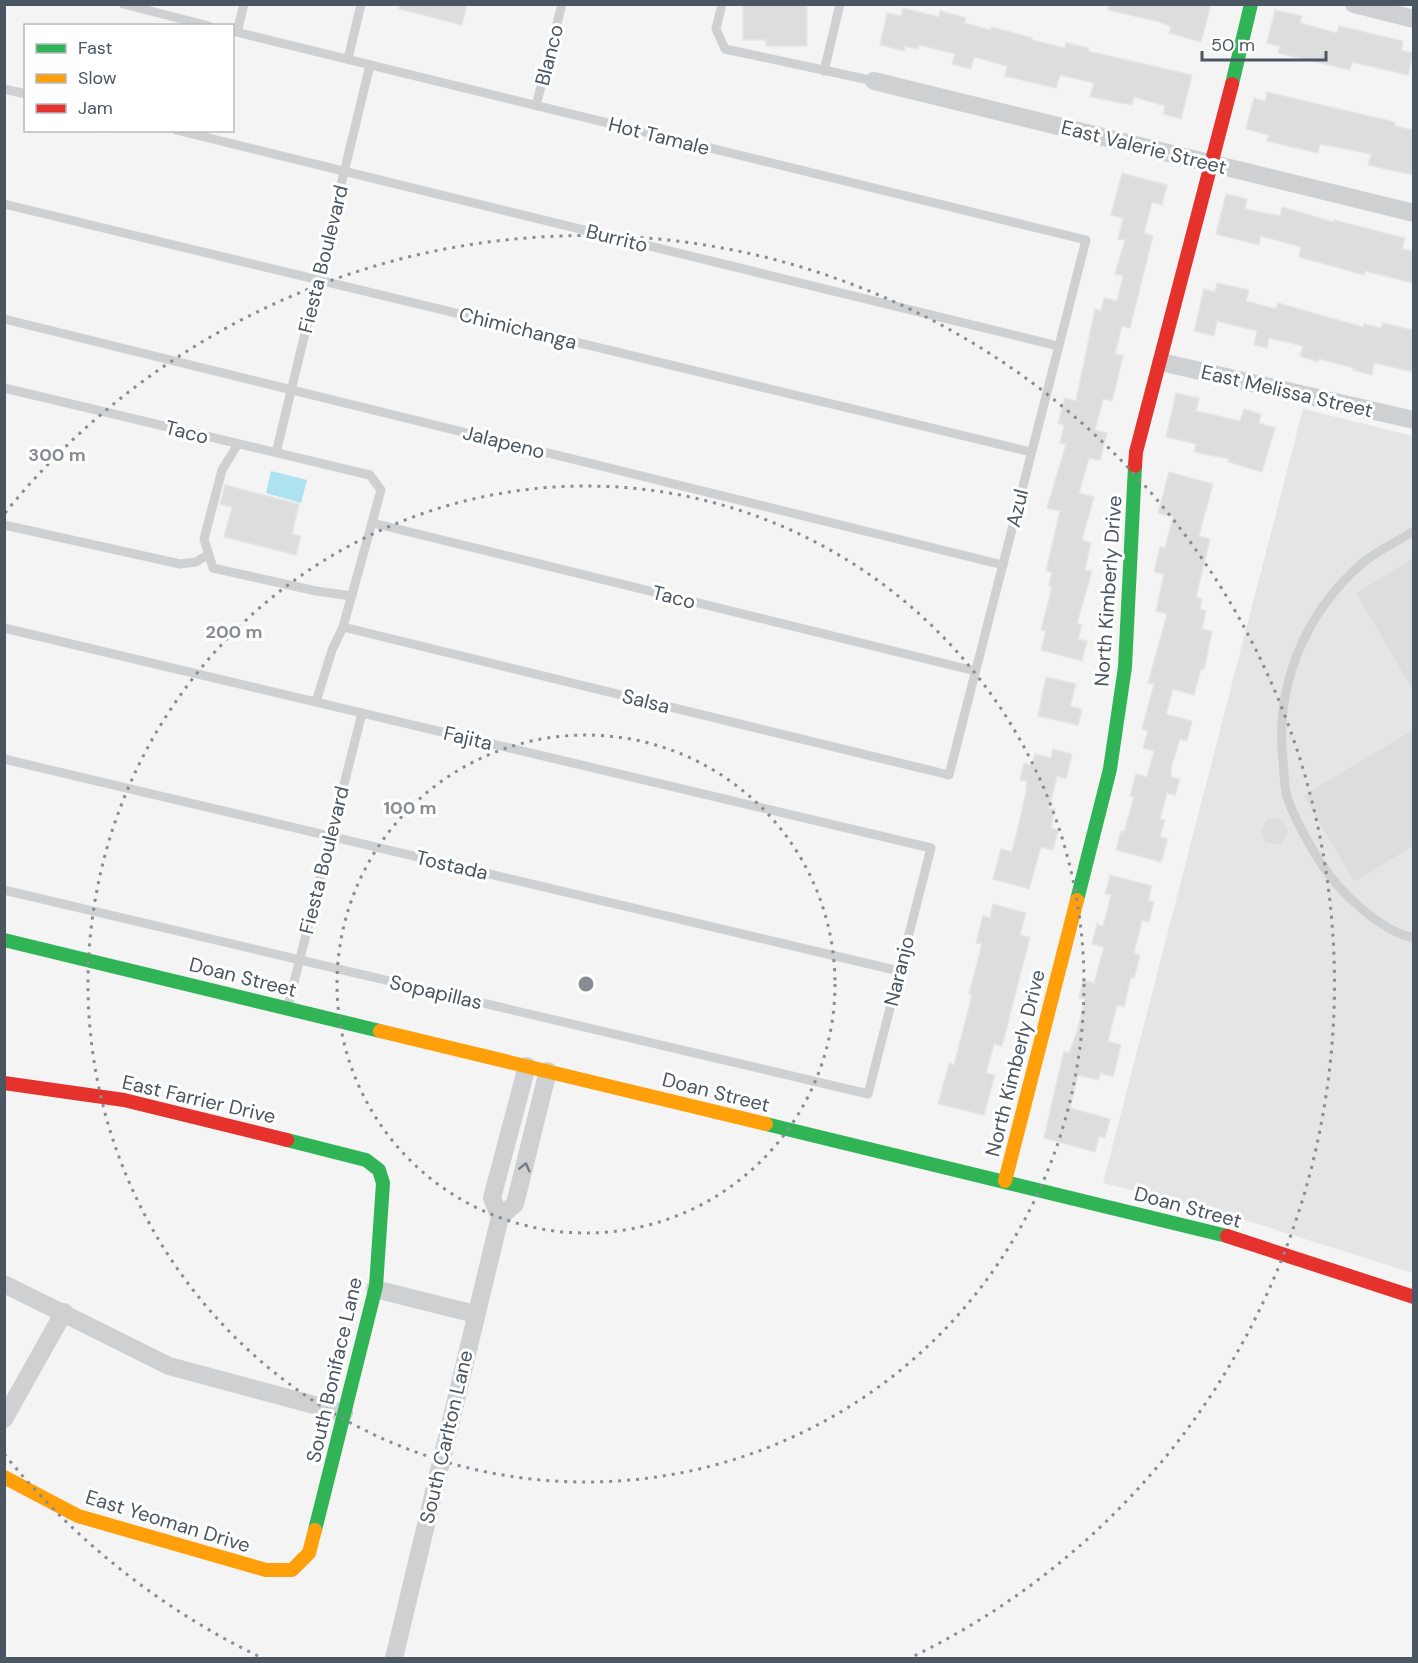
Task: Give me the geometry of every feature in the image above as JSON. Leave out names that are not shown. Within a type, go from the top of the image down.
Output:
[{"type":"street","name":"North Kimberly Drive","points":[[1005,1181],[1110,769],[1125,667],[1136,452],[1213,164],[1251,4]]},
{"type":"street","points":[[1354,4],[1413,19]]},
{"type":"street","name":"East Valerie Street","points":[[874,81],[1413,213]]},
{"type":"street","name":"East Melissa Street","points":[[1161,362],[1413,420]]},
{"type":"street","name":"Doan Street","points":[[4,940],[1216,1232],[1413,1297]]},
{"type":"street","name":"South Carlton Lane","points":[[500,1217],[492,1198],[527,1066]]},
{"type":"street","name":"South Carlton Lane","points":[[394,1659],[500,1217],[515,1204],[548,1071]]},
{"type":"street","name":"East Farrier Drive","points":[[4,1083],[124,1100],[366,1160],[379,1170]]},
{"type":"street","name":"South Boniface Lane","points":[[292,1570],[309,1553],[375,1289],[383,1183],[379,1170]]},
{"type":"street","points":[[4,1284],[169,1366],[344,1413]]},
{"type":"street","points":[[375,1289],[475,1314]]},
{"type":"street","points":[[4,1419],[64,1312]]},
{"type":"street","name":"East Yeoman Drive","points":[[4,1477],[78,1516],[266,1570],[292,1570]]},
{"type":"lane","points":[[235,32],[244,4]]},
{"type":"lane","points":[[348,59],[361,4]]},
{"type":"lane","name":"Blanco","points":[[536,106],[562,4]]},
{"type":"lane","points":[[722,4],[716,29],[725,49],[874,81]]},
{"type":"lane","points":[[824,71],[840,4]]},
{"type":"lane","points":[[128,5],[201,24]]},
{"type":"lane","name":"Hot Tamale","points":[[235,32],[1086,240]]},
{"type":"lane","name":"Fiesta Boulevard","points":[[276,453],[370,65]]},
{"type":"lane","points":[[4,89],[24,94]]},
{"type":"lane","name":"Burrito","points":[[184,132],[1058,346]]},
{"type":"lane","name":"Chimichanga","points":[[4,204],[1031,452]]},
{"type":"lane","name":"Azul","points":[[949,776],[1086,240]]},
{"type":"lane","name":"Jalapeno","points":[[4,319],[1003,565]]},
{"type":"lane","name":"Taco","points":[[4,388],[370,475],[381,490],[373,523],[975,671]]},
{"type":"lane","points":[[238,444],[222,470],[204,539],[213,568],[352,597]]},
{"type":"lane","points":[[316,702],[332,650],[343,627],[373,523]]},
{"type":"lane","points":[[4,525],[180,564],[196,562],[209,554]]},
{"type":"lane","points":[[1413,531],[1361,564],[1329,597],[1306,633],[1287,680],[1280,732],[1286,795],[1305,837],[1327,872],[1368,915],[1413,938]]},
{"type":"lane","name":"Salsa","points":[[343,627],[949,776]]},
{"type":"lane","name":"Fajita","points":[[4,628],[931,848]]},
{"type":"lane","name":"Fiesta Boulevard","points":[[288,1008],[298,959],[362,713]]},
{"type":"lane","name":"Tostada","points":[[4,759],[899,971]]},
{"type":"lane","name":"Naranjo","points":[[868,1094],[931,848]]},
{"type":"lane","name":"Sopapillas","points":[[4,890],[868,1094]]},
{"type":"shaded area","points":[[1303,409],[1413,436],[1413,1273],[1226,1214],[1103,1183]]},
{"type":"water","points":[[271,471],[307,480],[301,503],[266,493]]},
{"type":"building","points":[[400,4],[467,4],[462,25],[399,9]]},
{"type":"building","points":[[743,4],[807,4],[807,46],[766,46],[766,40],[743,40]]},
{"type":"building","points":[[1109,4],[1211,4],[1201,42],[1169,33],[1171,27],[1160,22],[1108,10]]},
{"type":"building","points":[[903,8],[939,17],[940,11],[966,18],[964,23],[991,30],[992,27],[1065,48],[1066,43],[1089,48],[1088,51],[1192,75],[1181,119],[1163,114],[1165,106],[1134,97],[1132,105],[1090,97],[1094,83],[1060,75],[1056,88],[1005,76],[1007,66],[974,57],[971,69],[952,64],[955,54],[919,45],[918,49],[905,46],[904,51],[880,45],[887,13],[901,16]]},
{"type":"building","points":[[1275,10],[1302,16],[1300,23],[1337,33],[1339,26],[1403,41],[1401,50],[1413,53],[1408,75],[1352,62],[1350,70],[1278,53],[1280,46],[1267,43]]},
{"type":"building","points":[[1267,92],[1395,122],[1395,126],[1413,130],[1413,175],[1368,165],[1371,154],[1320,144],[1318,153],[1267,141],[1269,135],[1246,129],[1254,98],[1265,101]]},
{"type":"building","points":[[1122,173],[1167,185],[1162,205],[1152,202],[1144,233],[1153,236],[1130,328],[1122,326],[1115,354],[1123,356],[1112,401],[1103,399],[1095,430],[1107,433],[1100,460],[1089,458],[1079,493],[1094,497],[1082,540],[1091,543],[1085,570],[1092,571],[1077,623],[1082,625],[1078,639],[1087,641],[1082,661],[1041,650],[1046,631],[1041,630],[1052,587],[1049,586],[1052,572],[1046,571],[1060,511],[1047,508],[1066,444],[1060,443],[1064,425],[1058,423],[1065,398],[1076,401],[1095,309],[1101,311],[1104,298],[1117,301],[1123,276],[1115,274],[1125,240],[1118,239],[1123,218],[1111,215]]},
{"type":"building","points":[[1226,194],[1247,199],[1245,209],[1280,216],[1282,207],[1333,222],[1334,220],[1405,238],[1402,249],[1413,251],[1413,283],[1365,271],[1364,275],[1299,257],[1301,247],[1261,236],[1259,245],[1216,234]]},
{"type":"building","points":[[1217,283],[1249,290],[1246,301],[1276,309],[1278,303],[1363,327],[1364,324],[1381,328],[1383,323],[1413,330],[1413,372],[1374,363],[1372,375],[1319,359],[1318,362],[1300,356],[1303,346],[1269,338],[1267,348],[1254,345],[1257,331],[1217,321],[1214,336],[1194,331],[1204,289],[1215,292]]},
{"type":"building","points":[[1176,393],[1199,398],[1196,411],[1240,421],[1244,409],[1261,414],[1259,423],[1275,428],[1262,472],[1228,462],[1229,459],[1194,452],[1196,444],[1166,437]]},
{"type":"building","points":[[1169,472],[1213,484],[1199,536],[1210,539],[1196,597],[1202,599],[1200,609],[1206,611],[1202,629],[1212,631],[1204,670],[1201,669],[1194,695],[1173,689],[1166,714],[1192,721],[1187,741],[1180,739],[1171,768],[1171,777],[1180,779],[1175,795],[1167,793],[1160,819],[1165,820],[1160,837],[1168,839],[1161,862],[1116,850],[1134,797],[1130,796],[1136,774],[1147,777],[1154,751],[1143,748],[1148,731],[1142,729],[1154,684],[1148,683],[1167,614],[1156,611],[1164,574],[1154,572],[1160,547],[1165,548],[1173,517],[1158,513]]},
{"type":"building","points":[[225,485],[299,504],[292,534],[301,536],[296,555],[224,537],[232,507],[220,504]]},
{"type":"building","points":[[1413,557],[1413,692],[1355,593]]},
{"type":"building","points":[[1046,677],[1076,684],[1070,706],[1082,709],[1078,725],[1038,716]]},
{"type":"building","points":[[1413,729],[1413,847],[1354,883],[1302,795]]},
{"type":"building","points":[[1053,749],[1072,754],[1066,779],[1057,776],[1049,808],[1055,809],[1051,828],[1058,830],[1053,850],[1041,847],[1029,889],[993,879],[1001,849],[1012,852],[1026,793],[1027,781],[1020,780],[1024,763],[1032,765],[1035,754],[1051,758]]},
{"type":"building","points":[[1268,817],[1284,819],[1289,833],[1281,845],[1265,843],[1260,829]]},
{"type":"building","points":[[1110,875],[1152,886],[1148,900],[1154,902],[1149,922],[1142,920],[1134,953],[1140,955],[1134,978],[1131,977],[1124,1007],[1117,1005],[1108,1041],[1121,1045],[1113,1077],[1101,1073],[1098,1080],[1078,1075],[1070,1108],[1110,1119],[1105,1138],[1099,1136],[1095,1152],[1044,1138],[1064,1051],[1069,1053],[1077,1032],[1085,999],[1079,998],[1083,980],[1094,983],[1104,947],[1092,944],[1097,924],[1103,926],[1111,895],[1105,894]]},
{"type":"building","points":[[993,904],[1026,913],[1020,935],[1030,937],[1002,1046],[994,1044],[986,1073],[995,1075],[984,1115],[938,1104],[949,1063],[954,1065],[972,995],[969,994],[982,944],[976,943],[983,916],[990,918]]},
{"type":"traffic: fast","points":[[1232,84],[1251,4]]},
{"type":"traffic: fast","points":[[1077,900],[1110,769],[1125,667],[1135,466]]},
{"type":"traffic: fast","points":[[4,940],[380,1031]]},
{"type":"traffic: fast","points":[[766,1124],[1227,1236]]},
{"type":"traffic: fast","points":[[287,1140],[366,1160],[379,1170],[383,1183],[376,1286],[315,1530]]},
{"type":"traffic: slow","points":[[1005,1181],[1077,900]]},
{"type":"traffic: slow","points":[[380,1031],[766,1124]]},
{"type":"traffic: slow","points":[[4,1477],[78,1516],[266,1570],[292,1570],[309,1553],[315,1530]]},
{"type":"traffic: jam","points":[[1135,466],[1136,452],[1232,84]]},
{"type":"traffic: jam","points":[[4,1083],[124,1100],[287,1140]]},
{"type":"traffic: jam","points":[[1227,1236],[1414,1297]]}]
